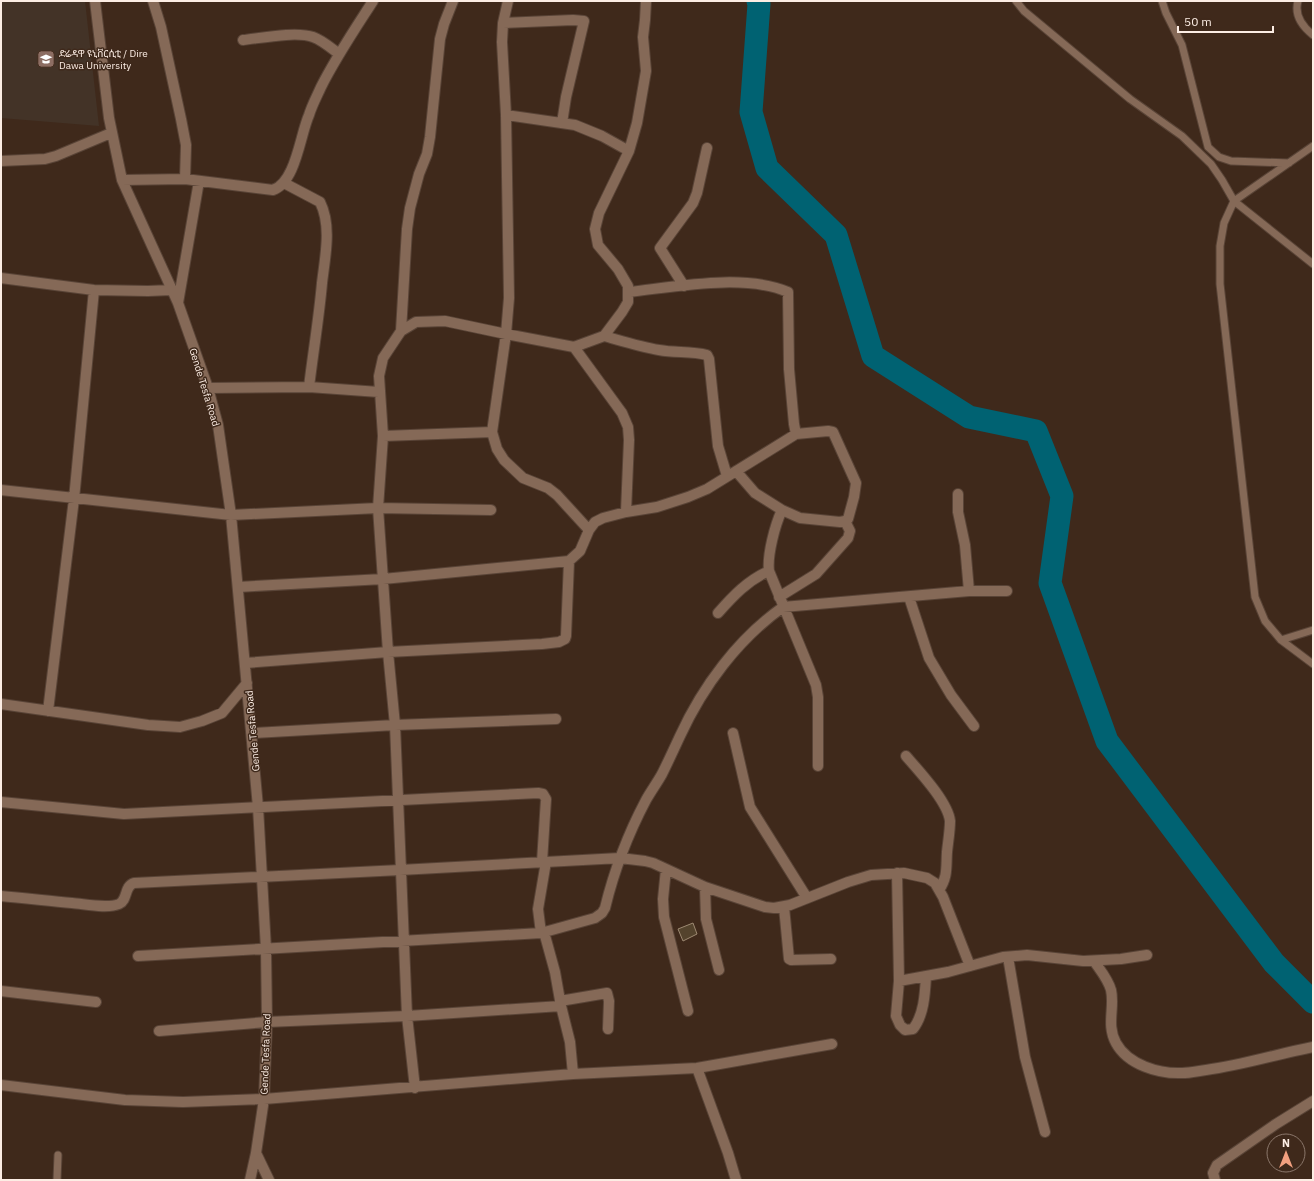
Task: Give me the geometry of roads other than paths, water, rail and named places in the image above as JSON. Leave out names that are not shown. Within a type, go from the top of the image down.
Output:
[{"type":"street","name":"Gende Tesfa Road","points":[[94,1],[112,133],[122,180],[178,302],[208,388],[218,425],[232,515],[258,807],[266,948],[267,1022],[264,1099],[256,1153],[250,1180]]},
{"type":"street","points":[[153,1],[161,27],[182,119],[186,146],[185,179]]},
{"type":"street","points":[[122,180],[185,179],[273,190],[279,188],[284,183],[293,166],[309,115],[339,54],[373,1]]},
{"type":"street","points":[[401,331],[407,229],[410,208],[419,174],[427,154],[440,39],[453,1]]},
{"type":"street","points":[[508,1],[503,23],[502,42],[506,115],[509,298],[506,334],[492,432],[497,450],[504,460],[522,478],[548,488],[557,495],[589,530]]},
{"type":"street","points":[[415,1088],[407,1016],[395,725],[388,652],[378,508],[383,436],[379,392],[379,376],[382,358],[401,331],[416,322],[445,321],[574,347],[604,336],[622,312],[628,302],[628,286],[618,269],[598,245],[595,230],[599,213],[629,151],[637,123],[646,71],[643,37],[646,20],[646,1]]},
{"type":"street","points":[[503,23],[573,20],[584,21],[566,97],[562,123]]},
{"type":"street","points":[[243,40],[305,35],[314,37],[339,54]]},
{"type":"street","points":[[506,115],[575,125],[602,136],[629,151]]},
{"type":"street","points":[[1,161],[45,159],[112,133]]},
{"type":"street","points":[[684,286],[660,248],[693,203],[697,193],[707,148]]},
{"type":"street","points":[[178,302],[199,181]]},
{"type":"street","points":[[284,183],[320,202],[325,215],[327,236],[326,247],[309,387]]},
{"type":"street","points":[[1,278],[94,290],[172,290]]},
{"type":"street","points":[[628,292],[712,283],[749,283],[766,285],[788,292],[789,369],[796,434]]},
{"type":"street","points":[[48,711],[74,499],[94,290]]},
{"type":"street","points":[[238,587],[383,579],[569,561],[580,551],[589,530],[595,522],[603,518],[626,512],[657,507],[707,489],[732,474],[796,434],[828,431],[833,432],[856,484],[853,503],[848,519],[840,522],[800,518],[782,510],[732,474],[718,446],[709,359],[706,355],[699,353],[681,353],[659,350],[604,336]]},
{"type":"street","points":[[574,347],[622,412],[628,427],[629,440],[626,512]]},
{"type":"street","points":[[208,388],[309,387],[379,392]]},
{"type":"street","points":[[383,436],[492,432]]},
{"type":"street","points":[[1,490],[232,515],[378,508],[491,510]]},
{"type":"street","points":[[958,494],[958,512],[965,545],[969,591]]},
{"type":"street","points":[[782,510],[775,529],[768,558],[769,571],[816,686],[818,697],[818,766]]},
{"type":"street","points":[[779,597],[816,574],[848,538],[850,530],[845,521]]},
{"type":"street","points":[[245,663],[388,652],[559,642],[565,640],[569,561]]},
{"type":"street","points":[[718,613],[738,591],[758,576],[769,571]]},
{"type":"street","points":[[138,956],[542,933],[586,922],[602,913],[605,908],[620,858],[630,832],[661,776],[680,735],[709,683],[723,665],[758,627],[783,607],[969,591],[1007,591]]},
{"type":"street","points":[[909,597],[929,658],[951,695],[974,726]]},
{"type":"street","points":[[1,704],[148,725],[180,727],[202,721],[222,713],[247,683]]},
{"type":"street","points":[[252,733],[395,725],[556,719]]},
{"type":"street","points":[[733,733],[750,807],[807,898]]},
{"type":"street","points":[[906,756],[941,800],[948,813],[950,822],[946,873],[940,890]]},
{"type":"street","points":[[1,802],[124,814],[399,799],[542,794],[546,799],[544,862],[538,909],[542,933],[555,972],[560,1003],[570,1042],[573,1074]]},
{"type":"street","points":[[1,896],[97,906],[114,906],[120,904],[129,886],[134,883],[620,858],[646,861],[666,868],[705,887],[765,907],[777,908],[848,882],[871,876],[904,873],[927,878],[936,883],[970,966]]},
{"type":"street","points":[[666,868],[663,899],[664,917],[688,1011]]},
{"type":"street","points":[[897,873],[899,981],[896,1016],[900,1025],[905,1030],[913,1029],[921,1012],[926,990],[926,976]]},
{"type":"street","points":[[705,887],[706,919],[719,970]]},
{"type":"street","points":[[784,906],[789,959],[831,959]]},
{"type":"street","points":[[899,981],[1008,957],[1027,956],[1094,961],[1147,956]]},
{"type":"street","points":[[1008,957],[1025,1057],[1045,1132]]},
{"type":"street","points":[[1094,961],[1111,989],[1112,995],[1110,1015],[1112,1032],[1116,1043],[1123,1052],[1135,1062],[1159,1072],[1183,1073],[1230,1067],[1313,1047]]},
{"type":"street","points":[[1,991],[96,1002]]},
{"type":"street","points":[[159,1031],[267,1022],[407,1016],[560,1003],[607,993],[609,1001],[608,1028]]},
{"type":"street","points":[[1,1085],[125,1100],[182,1102],[264,1099],[415,1088],[573,1074],[697,1068],[832,1044]]},
{"type":"street","points":[[697,1068],[728,1153],[736,1180]]},
{"type":"street","points":[[1215,1180],[1213,1173],[1217,1165],[1276,1124],[1313,1101]]},
{"type":"street","points":[[256,1153],[269,1180]]},
{"type":"lane","points":[[1016,1],[1024,11],[1130,99],[1182,136],[1211,164],[1234,201],[1313,264]]},
{"type":"lane","points":[[1162,1],[1166,13],[1182,45],[1208,147],[1219,158],[1230,161],[1289,163]]},
{"type":"lane","points":[[1298,1],[1298,17],[1304,28],[1313,35]]},
{"type":"lane","points":[[1313,146],[1234,201],[1224,223],[1220,246],[1220,284],[1255,597],[1265,621],[1281,640],[1313,664]]},
{"type":"lane","points":[[1281,640],[1313,630]]},
{"type":"lane","points":[[57,1180],[58,1155]]},
{"type":"waterway","points":[[758,1],[751,112],[767,168],[836,235],[873,356],[969,417],[1036,431],[1062,496],[1050,583],[1107,741],[1274,963],[1313,1002]]},
{"type":"place","name":"ድሬዳዋ ዩኒቨርሲቲ / Dire Dawa University","points":[[46,59]]}]
